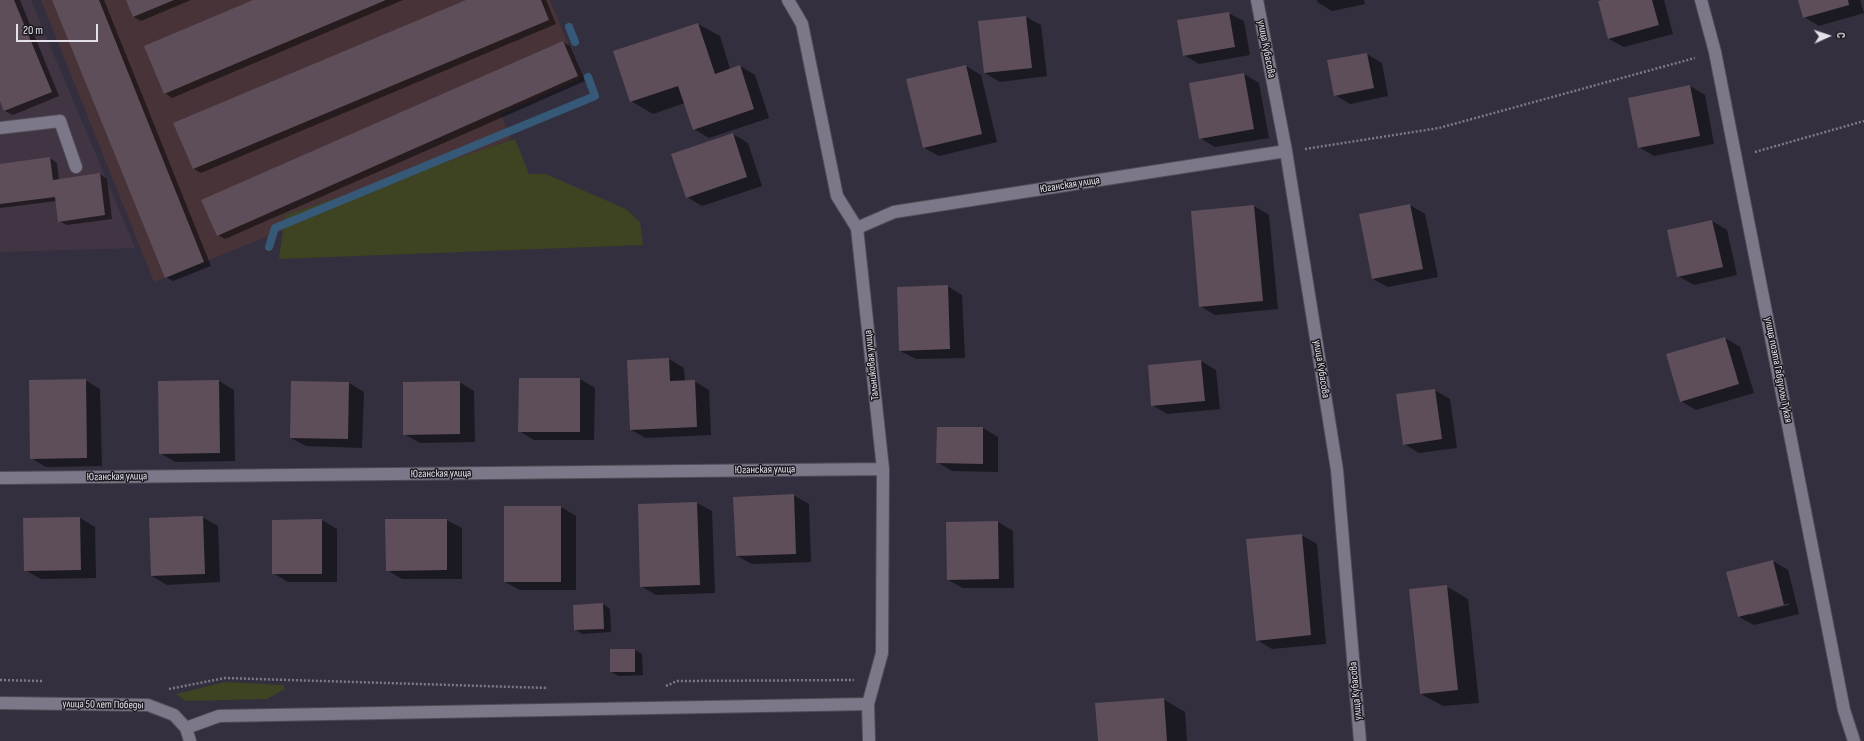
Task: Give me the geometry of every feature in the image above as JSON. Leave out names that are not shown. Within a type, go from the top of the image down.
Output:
[{"type":"street","name":"Тальниковая улица","points":[[788,0],[802,24],[836,196],[857,228],[883,469],[882,653],[868,704],[869,741]]},
{"type":"street","name":"улица Кубасова","points":[[1257,0],[1286,151],[1337,470],[1360,741]]},
{"type":"street","name":"улица поэта Габдуллы Тукая","points":[[1701,0],[1715,52],[1843,702],[1854,741]]},
{"type":"street","points":[[0,128],[60,121],[76,167]]},
{"type":"street","name":"Юганская улица","points":[[857,228],[894,212],[1286,151]]},
{"type":"street","name":"Юганская улица","points":[[0,478],[883,469]]},
{"type":"street","name":"улица 50 лет Победы","points":[[0,703],[148,705],[174,715],[186,728],[190,741]]},
{"type":"street","points":[[186,728],[219,716],[868,704]]},
{"type":"path","points":[[1286,151],[1439,128],[1715,52]]},
{"type":"path","points":[[1736,157],[1864,121]]},
{"type":"path","points":[[163,688],[170,690],[225,678],[554,688]]},
{"type":"path","points":[[0,680],[46,681]]},
{"type":"path","points":[[661,689],[677,681],[855,680]]},
{"type":"shaded area","points":[[0,0],[31,0],[135,248],[0,252]]},
{"type":"shaded area","points":[[41,0],[550,0],[582,78],[501,114],[511,139],[154,282]]},
{"type":"green space","points":[[515,139],[529,174],[546,174],[626,209],[640,222],[643,245],[279,259],[285,215]]},
{"type":"green space","points":[[225,682],[283,685],[285,689],[267,699],[186,701],[176,694]]},
{"type":"building","points":[[0,0],[14,0],[52,92],[4,111],[0,101]]},
{"type":"building","points":[[52,0],[99,0],[204,262],[165,278]]},
{"type":"building","points":[[126,0],[174,0],[133,17]]},
{"type":"building","points":[[253,0],[386,0],[164,94],[144,46]]},
{"type":"building","points":[[466,0],[541,0],[549,20],[193,169],[173,123]]},
{"type":"building","points":[[1652,0],[1659,25],[1608,39],[1598,1]]},
{"type":"building","points":[[1798,0],[1848,0],[1849,5],[1803,18]]},
{"type":"building","points":[[1229,12],[1235,47],[1183,56],[1177,20]]},
{"type":"building","points":[[1026,16],[1032,68],[984,73],[978,21]]},
{"type":"building","points":[[698,23],[715,74],[740,65],[754,109],[693,130],[678,86],[630,102],[613,51]]},
{"type":"building","points":[[563,41],[578,76],[217,236],[201,200]]},
{"type":"building","points":[[1367,53],[1374,88],[1334,96],[1327,60]]},
{"type":"building","points":[[966,65],[982,134],[923,148],[906,79]]},
{"type":"building","points":[[1244,73],[1254,129],[1199,139],[1189,83]]},
{"type":"building","points":[[1690,85],[1700,136],[1638,148],[1628,98]]},
{"type":"building","points":[[733,133],[747,177],[686,198],[671,154]]},
{"type":"building","points":[[50,157],[53,180],[100,173],[105,215],[58,222],[55,197],[0,204],[0,164]]},
{"type":"building","points":[[1410,204],[1423,269],[1372,279],[1359,214]]},
{"type":"building","points":[[1254,205],[1263,301],[1199,307],[1191,211]]},
{"type":"building","points":[[1712,220],[1723,267],[1677,277],[1667,230]]},
{"type":"building","points":[[948,285],[950,349],[899,351],[897,287]]},
{"type":"building","points":[[1725,337],[1739,384],[1680,402],[1666,354]]},
{"type":"building","points":[[669,358],[670,381],[695,380],[697,427],[630,430],[627,360]]},
{"type":"building","points":[[1201,360],[1205,401],[1151,406],[1148,365]]},
{"type":"building","points":[[519,378],[580,378],[580,432],[518,432]]},
{"type":"building","points":[[86,379],[87,458],[30,459],[29,380]]},
{"type":"building","points":[[219,380],[220,453],[159,454],[158,381]]},
{"type":"building","points":[[291,381],[349,382],[348,439],[290,438]]},
{"type":"building","points":[[460,381],[460,434],[403,435],[403,382]]},
{"type":"building","points":[[1435,389],[1442,439],[1403,445],[1396,394]]},
{"type":"building","points":[[937,427],[983,427],[983,464],[936,463]]},
{"type":"building","points":[[794,494],[796,554],[736,556],[733,497]]},
{"type":"building","points":[[697,502],[700,585],[640,587],[638,504]]},
{"type":"building","points":[[504,506],[561,506],[561,582],[504,582]]},
{"type":"building","points":[[203,516],[205,574],[151,576],[149,518]]},
{"type":"building","points":[[80,517],[81,570],[24,571],[23,518]]},
{"type":"building","points":[[322,519],[322,574],[272,574],[272,520]]},
{"type":"building","points":[[385,519],[447,519],[447,570],[386,571]]},
{"type":"building","points":[[998,521],[999,579],[947,580],[946,522]]},
{"type":"building","points":[[1302,534],[1311,635],[1256,641],[1246,539]]},
{"type":"building","points":[[1773,560],[1784,605],[1738,617],[1726,572]]},
{"type":"building","points":[[1447,585],[1458,690],[1420,694],[1409,589]]},
{"type":"building","points":[[603,603],[604,629],[574,630],[573,605]]},
{"type":"building","points":[[610,649],[635,649],[635,672],[610,672]]},
{"type":"building","points":[[1164,698],[1167,741],[1098,741],[1095,703]]},
{"type":"waterway","points":[[569,27],[575,42]]},
{"type":"waterway","points":[[269,247],[275,228],[595,96],[588,77]]}]
